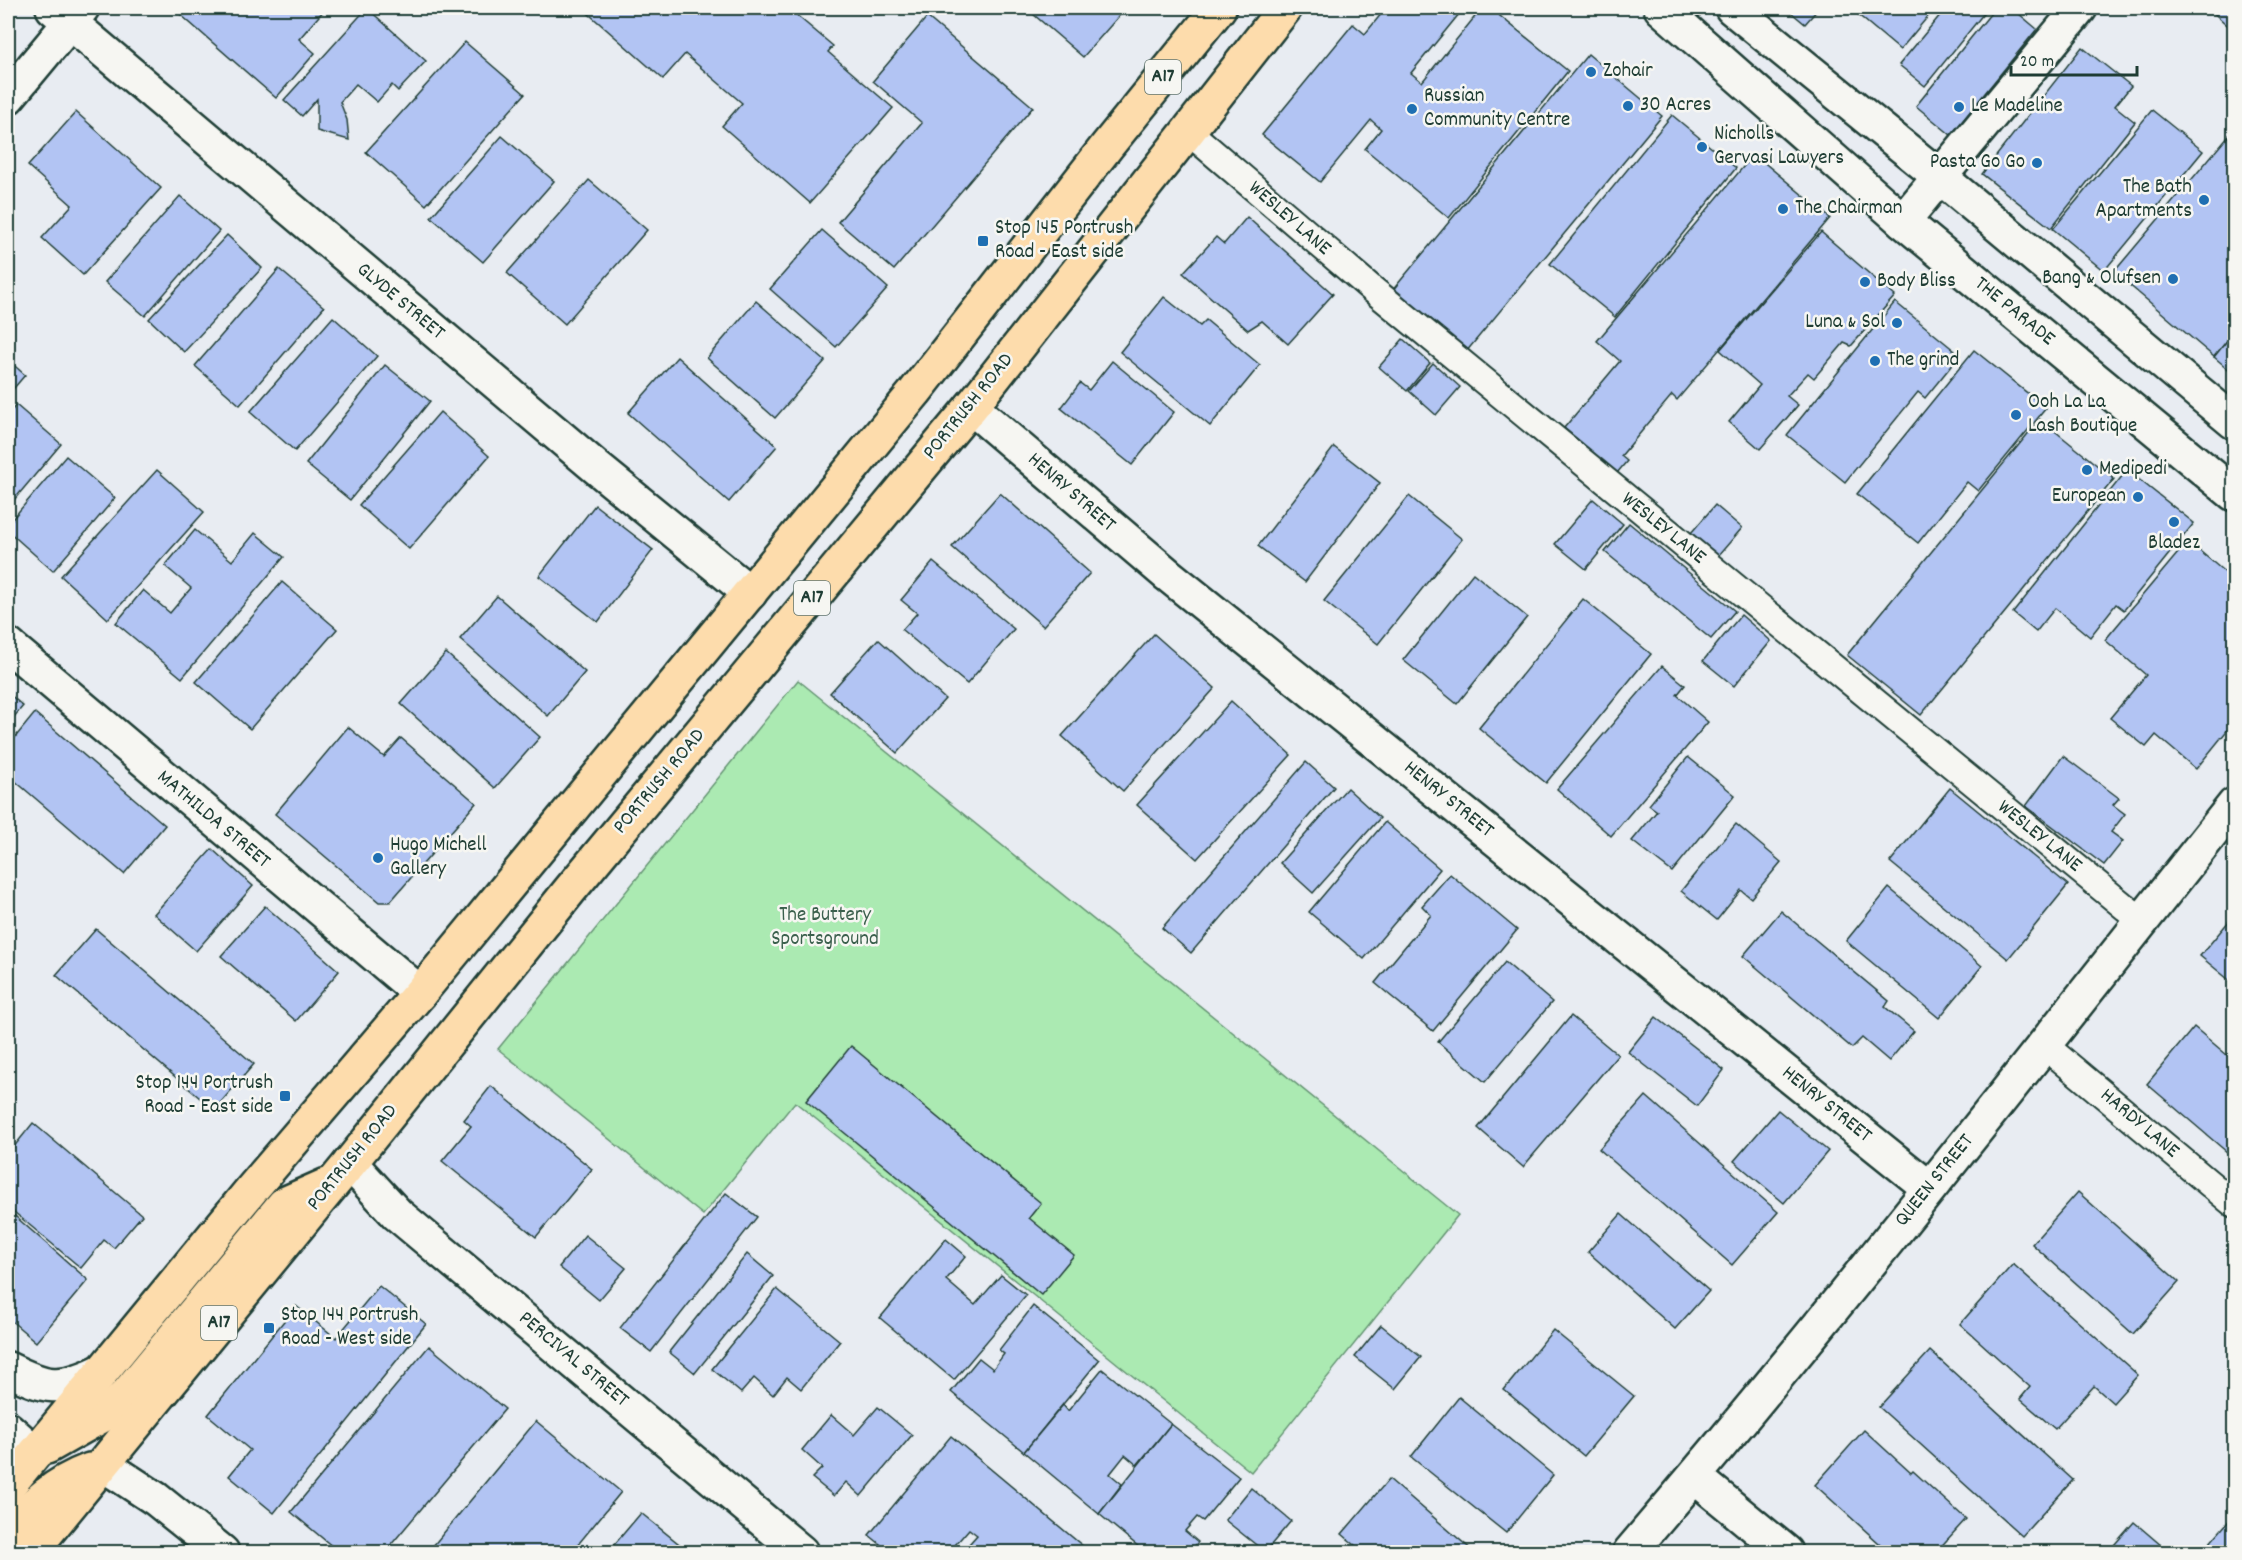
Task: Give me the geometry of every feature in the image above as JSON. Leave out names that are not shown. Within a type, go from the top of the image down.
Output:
[{"type":"highway","name":"A17","points":[[8,1486],[252,1189],[420,993],[915,392],[1107,146],[1219,8]]},
{"type":"highway","name":"PORTRUSH ROAD","points":[[31,1552],[570,890],[971,407],[1285,8]]},
{"type":"highway","points":[[35,1453],[107,1413],[127,1394],[284,1204],[341,1173]]},
{"type":"highway","points":[[8,1533],[35,1502],[77,1475],[104,1464]]},
{"type":"street","name":"THE PARADE","points":[[1661,8],[1903,221],[2235,494]]},
{"type":"street","points":[[1732,8],[2235,422]]},
{"type":"street","points":[[1903,221],[2080,8]]},
{"type":"street","name":"GLYDE STREET","points":[[68,12],[597,468],[750,593]]},
{"type":"street","points":[[8,97],[68,12]]},
{"type":"street","points":[[1779,112],[1813,73]]},
{"type":"street","name":"HENRY STREET","points":[[971,407],[1177,583],[1929,1188]]},
{"type":"street","name":"MATHILDA STREET","points":[[8,645],[420,993]]},
{"type":"street","name":"QUEEN STREET","points":[[1630,1552],[1695,1477],[2235,805]]},
{"type":"street","name":"PERCIVAL STREET","points":[[341,1173],[397,1214],[801,1552]]},
{"type":"street","points":[[8,1369],[32,1381],[55,1386],[77,1383],[100,1372]]},
{"type":"street","points":[[8,1429],[35,1453]]},
{"type":"street","points":[[104,1464],[156,1499],[222,1552]]},
{"type":"street","points":[[1695,1477],[1786,1552]]},
{"type":"lane","name":"WESLEY LANE","points":[[1189,132],[1372,289],[2142,921]]},
{"type":"lane","name":"HARDY LANE","points":[[2043,1044],[2235,1204]]},
{"type":"green space","name":"The Buttery Sportsground","points":[[798,680],[1458,1215],[1251,1472],[795,1102],[703,1215],[498,1049]]},
{"type":"building","points":[[173,8],[325,9],[299,39],[315,53],[276,98]]},
{"type":"building","points":[[367,8],[426,61],[398,91],[392,85],[377,102],[356,84],[340,102],[347,120],[349,140],[317,131],[317,99],[302,116],[284,100]]},
{"type":"building","points":[[582,8],[788,8],[833,46],[828,52],[893,108],[810,203],[722,126],[742,103],[685,54],[663,79]]},
{"type":"building","points":[[1026,8],[1126,8],[1083,57]]},
{"type":"building","points":[[1386,8],[1464,8],[1411,73],[1422,82],[1482,8],[1490,8],[1568,71],[1449,218],[1365,149],[1381,129],[1371,120],[1320,182],[1262,135],[1353,24],[1365,34]]},
{"type":"building","points":[[1786,8],[1819,8],[1805,24]]},
{"type":"building","points":[[1850,8],[1935,8],[1900,50]]},
{"type":"building","points":[[1946,8],[1988,8],[1925,86],[1899,65]]},
{"type":"building","points":[[1995,8],[2012,8],[2037,29],[1951,135],[1916,106]]},
{"type":"building","points":[[2208,8],[2234,8],[2234,31]]},
{"type":"building","points":[[927,17],[1033,107],[894,270],[838,222],[922,123],[873,81]]},
{"type":"building","points":[[465,42],[525,94],[426,205],[366,152]]},
{"type":"building","points":[[2082,47],[2131,86],[2115,106],[2135,122],[2051,228],[1982,174]]},
{"type":"building","points":[[1588,54],[1662,116],[1461,358],[1387,297]]},
{"type":"building","points":[[2152,110],[2203,151],[2104,271],[2053,229]]},
{"type":"building","points":[[76,112],[161,188],[83,275],[42,238],[72,205],[28,166]]},
{"type":"building","points":[[1672,115],[1736,168],[1615,317],[1550,264]]},
{"type":"building","name":"The Bath Apartments","points":[[2234,129],[2234,332],[2214,357],[2114,272]]},
{"type":"building","points":[[502,136],[554,181],[483,262],[431,217]]},
{"type":"building","points":[[1754,154],[1830,218],[1677,400],[1672,395],[1621,456],[1627,461],[1617,473],[1564,428],[1620,361],[1597,341]]},
{"type":"building","points":[[589,180],[647,230],[565,324],[507,273]]},
{"type":"building","points":[[180,196],[219,231],[145,316],[105,282]]},
{"type":"building","points":[[1247,217],[1333,294],[1288,344],[1262,321],[1248,330],[1183,273],[1216,237],[1224,244]]},
{"type":"building","points":[[822,230],[888,288],[836,347],[770,289]]},
{"type":"building","points":[[1821,232],[1895,296],[1851,346],[1844,343],[1814,378],[1808,373],[1787,396],[1798,405],[1760,449],[1729,422],[1760,385],[1720,350]]},
{"type":"building","points":[[227,235],[262,268],[184,352],[149,319]]},
{"type":"building","points":[[279,269],[324,307],[240,405],[195,366]]},
{"type":"building","points":[[1164,297],[1200,326],[1206,320],[1260,365],[1210,426],[1120,352]]},
{"type":"building","points":[[756,301],[825,361],[775,418],[707,358]]},
{"type":"building","points":[[1895,302],[1960,355],[1925,398],[1918,392],[1845,482],[1787,435]]},
{"type":"building","points":[[333,317],[377,356],[295,451],[250,412]]},
{"type":"building","points":[[2234,332],[2234,374],[2214,357]]},
{"type":"building","points":[[1403,339],[1430,363],[1407,391],[1379,367]]},
{"type":"building","points":[[1974,350],[2046,408],[1978,491],[1967,482],[1918,543],[1857,494]]},
{"type":"building","points":[[677,357],[777,446],[729,502],[628,413]]},
{"type":"building","points":[[8,360],[25,375],[8,395]]},
{"type":"building","points":[[1112,361],[1174,412],[1132,465],[1061,408],[1080,383],[1089,390]]},
{"type":"building","points":[[1433,363],[1460,387],[1436,415],[1409,391]]},
{"type":"building","points":[[385,365],[430,401],[350,500],[306,464]]},
{"type":"building","points":[[16,405],[61,444],[8,507],[8,415]]},
{"type":"building","points":[[440,412],[489,456],[409,549],[359,505]]},
{"type":"building","points":[[2040,419],[2114,479],[1921,715],[1847,655]]},
{"type":"building","points":[[1334,447],[1380,483],[1305,582],[1258,546]]},
{"type":"building","points":[[66,456],[115,498],[53,571],[8,531],[8,524]]},
{"type":"building","points":[[157,470],[204,512],[108,619],[61,576]]},
{"type":"building","points":[[2127,470],[2194,523],[2124,610],[2116,604],[2090,637],[2055,608],[2036,632],[2013,613]]},
{"type":"building","points":[[1000,493],[1090,573],[1043,626],[952,547]]},
{"type":"building","points":[[1409,496],[1462,539],[1378,644],[1324,601]]},
{"type":"building","points":[[1593,499],[1623,524],[1586,569],[1555,544]]},
{"type":"building","points":[[595,505],[653,550],[598,622],[539,576]]},
{"type":"building","points":[[1715,505],[1742,528],[1718,556],[1691,533]]},
{"type":"building","points":[[1629,523],[1735,611],[1711,639],[1605,552]]},
{"type":"building","points":[[195,530],[232,561],[255,533],[284,557],[182,678],[116,623],[143,590],[170,613],[191,588],[165,566]]},
{"type":"building","points":[[2188,541],[2234,580],[2234,722],[2196,769],[2156,735],[2146,747],[2110,718],[2146,675],[2105,640]]},
{"type":"building","points":[[933,562],[1014,629],[967,684],[902,630],[917,613],[901,600]]},
{"type":"building","points":[[1473,573],[1527,617],[1457,704],[1403,660]]},
{"type":"building","points":[[282,582],[337,629],[250,729],[196,682]]},
{"type":"building","points":[[497,596],[585,672],[548,716],[460,639]]},
{"type":"building","points":[[1583,599],[1651,654],[1546,783],[1479,728]]},
{"type":"building","points":[[1741,615],[1771,641],[1734,686],[1703,661]]},
{"type":"building","points":[[1154,634],[1215,688],[1123,791],[1062,736]]},
{"type":"building","points":[[878,639],[945,699],[897,753],[830,693]]},
{"type":"building","points":[[446,653],[540,737],[495,788],[401,704]]},
{"type":"building","points":[[1662,666],[1685,685],[1677,695],[1708,722],[1611,836],[1557,789]]},
{"type":"building","points":[[8,693],[23,706],[8,724]]},
{"type":"building","points":[[1231,701],[1291,755],[1197,859],[1137,805]]},
{"type":"building","points":[[35,713],[165,825],[124,874],[8,775],[8,746]]},
{"type":"building","name":"Hugo Michell Gallery","points":[[348,727],[384,757],[401,738],[476,803],[390,902],[379,902],[275,814]]},
{"type":"building","points":[[2063,756],[2119,798],[2113,805],[2125,814],[2111,832],[2123,841],[2104,865],[2026,806]]},
{"type":"building","points":[[1688,757],[1735,795],[1672,872],[1632,841],[1657,811],[1649,805]]},
{"type":"building","points":[[1306,762],[1334,787],[1191,953],[1162,928]]},
{"type":"building","points":[[1347,788],[1380,818],[1313,893],[1280,863]]},
{"type":"building","points":[[1950,788],[2068,885],[2008,959],[1890,862]]},
{"type":"building","points":[[1385,822],[1440,869],[1364,959],[1309,912]]},
{"type":"building","points":[[1736,824],[1781,862],[1751,898],[1741,890],[1717,920],[1681,891]]},
{"type":"building","points":[[212,849],[253,886],[196,951],[154,914]]},
{"type":"building","points":[[1450,874],[1517,930],[1433,1031],[1375,983],[1431,915],[1422,906]]},
{"type":"building","points":[[1889,888],[1982,966],[1939,1018],[1846,941]]},
{"type":"building","points":[[265,906],[339,971],[296,1021],[221,956]]},
{"type":"building","points":[[1781,911],[1889,1001],[1885,1007],[1914,1031],[1889,1061],[1862,1038],[1852,1048],[1743,956]]},
{"type":"building","points":[[2234,915],[2234,984],[2200,956]]},
{"type":"building","points":[[96,929],[254,1064],[214,1110],[56,975]]},
{"type":"building","points":[[1505,962],[1552,1002],[1485,1082],[1438,1042]]},
{"type":"building","points":[[1571,1016],[1618,1055],[1523,1167],[1478,1128]]},
{"type":"building","points":[[1656,1017],[1724,1070],[1697,1106],[1628,1052]]},
{"type":"building","points":[[2194,1027],[2234,1061],[2234,1145],[2228,1153],[2147,1084]]},
{"type":"building","points":[[851,1046],[1041,1203],[1029,1218],[1074,1255],[1041,1295],[806,1101]]},
{"type":"building","points":[[491,1086],[592,1169],[536,1237],[442,1161],[471,1126],[464,1120]]},
{"type":"building","points":[[1646,1096],[1778,1212],[1732,1265],[1599,1149]]},
{"type":"building","points":[[1778,1110],[1828,1151],[1784,1203],[1734,1161]]},
{"type":"building","points":[[33,1123],[142,1215],[114,1248],[104,1240],[81,1268],[8,1207],[8,1154]]},
{"type":"building","points":[[2078,1192],[2179,1282],[2133,1334],[2032,1244]]},
{"type":"building","points":[[726,1193],[757,1217],[651,1352],[620,1328]]},
{"type":"building","points":[[8,1210],[88,1280],[36,1342],[8,1318]]},
{"type":"building","points":[[1621,1214],[1709,1291],[1675,1329],[1588,1252]]},
{"type":"building","points":[[585,1235],[626,1268],[599,1300],[559,1267]]},
{"type":"building","points":[[946,1239],[966,1256],[946,1280],[975,1305],[1001,1275],[1026,1295],[954,1380],[880,1318]]},
{"type":"building","points":[[747,1254],[773,1276],[695,1373],[669,1352]]},
{"type":"building","points":[[2013,1264],[2138,1375],[2113,1403],[2094,1386],[2055,1429],[2020,1399],[2030,1387],[1960,1324]]},
{"type":"building","points":[[379,1286],[426,1324],[274,1513],[229,1476],[250,1450],[208,1415],[296,1306],[336,1338]]},
{"type":"building","points":[[777,1289],[840,1341],[801,1389],[787,1377],[773,1395],[754,1378],[741,1393],[712,1369]]},
{"type":"building","points":[[1033,1306],[1099,1360],[1024,1452],[951,1392],[979,1358],[993,1369],[1004,1354],[999,1350]]},
{"type":"building","points":[[1381,1325],[1421,1357],[1395,1389],[1355,1357]]},
{"type":"building","points":[[1553,1330],[1634,1396],[1584,1456],[1504,1390]]},
{"type":"building","points":[[429,1346],[505,1409],[385,1552],[339,1552],[291,1512]]},
{"type":"building","points":[[1930,1351],[2073,1480],[2022,1536],[1879,1407]]},
{"type":"building","points":[[1102,1369],[1171,1424],[1137,1465],[1125,1455],[1110,1474],[1122,1484],[1099,1514],[1024,1452],[1063,1405],[1068,1411]]},
{"type":"building","points":[[1459,1397],[1553,1475],[1506,1533],[1411,1457]]},
{"type":"building","points":[[878,1407],[912,1435],[861,1496],[846,1482],[834,1496],[812,1478],[822,1468],[802,1450],[831,1415],[854,1435]]},
{"type":"building","points":[[536,1421],[621,1492],[575,1548],[581,1552],[428,1552]]},
{"type":"building","points":[[1171,1424],[1239,1477],[1203,1521],[1197,1517],[1185,1531],[1198,1542],[1190,1552],[1145,1552],[1099,1514]]},
{"type":"building","points":[[1864,1430],[1966,1519],[1936,1552],[1889,1552],[1815,1485]]},
{"type":"building","points":[[951,1436],[1090,1552],[962,1552],[977,1535],[969,1529],[949,1552],[890,1552],[869,1535]]},
{"type":"building","points":[[1389,1479],[1474,1552],[1363,1552],[1342,1534]]},
{"type":"building","points":[[1251,1488],[1291,1521],[1265,1552],[1225,1520]]},
{"type":"building","points":[[641,1513],[689,1552],[608,1552]]},
{"type":"building","points":[[2234,1515],[2234,1552],[2202,1552]]},
{"type":"building","points":[[2134,1522],[2169,1552],[2108,1552]]},
{"type":"place","name":"Zohair","points":[[1591,72]]},
{"type":"place","name":"30 Acres","points":[[1628,106]]},
{"type":"place","name":"Le Madeline","points":[[1959,107]]},
{"type":"place","name":"Russian Community Centre","points":[[1412,109]]},
{"type":"place","name":"Nicholls Gervasi Lawyers","points":[[1702,147]]},
{"type":"place","name":"Pasta Go Go","points":[[2037,163]]},
{"type":"place","name":"The Bath Apartments","points":[[2204,200]]},
{"type":"place","name":"The Chairman","points":[[1783,209]]},
{"type":"place","name":"Stop 145 Portrush Road - East side","points":[[983,241]]},
{"type":"place","name":"Bang & Olufsen","points":[[2173,279]]},
{"type":"place","name":"Body Bliss","points":[[1865,282]]},
{"type":"place","name":"Luna & Sol","points":[[1897,323]]},
{"type":"place","name":"The grind","points":[[1875,361]]},
{"type":"place","name":"Ooh La La Lash Boutique","points":[[2016,415]]},
{"type":"place","name":"Medipedi","points":[[2087,470]]},
{"type":"place","name":"European","points":[[2138,497]]},
{"type":"place","name":"Bladez","points":[[2174,522]]},
{"type":"place","name":"Hugo Michell Gallery","points":[[378,858]]},
{"type":"place","name":"Stop 144 Portrush Road - East side","points":[[285,1096]]},
{"type":"place","name":"Stop 144 Portrush Road - West side","points":[[269,1328]]}]
